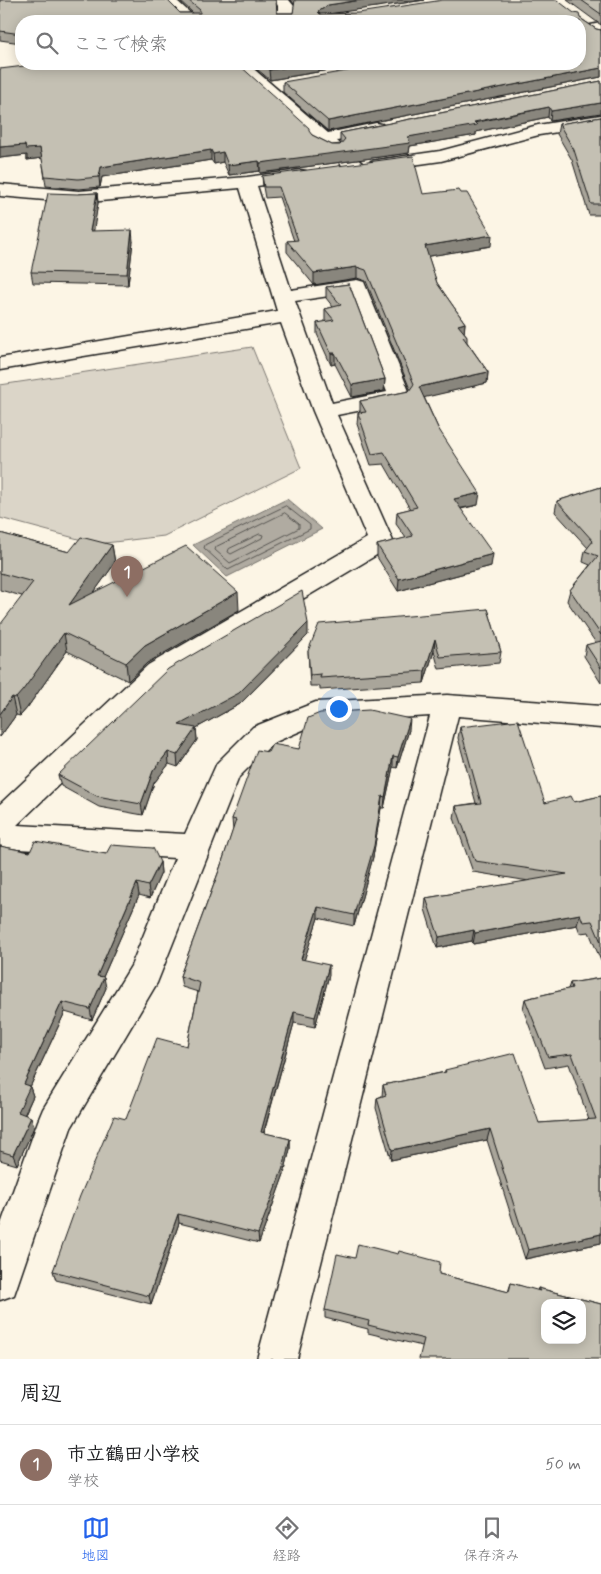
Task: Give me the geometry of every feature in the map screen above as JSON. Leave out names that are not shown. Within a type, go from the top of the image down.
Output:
[{"type":"street","points":[[167,0],[185,15]]},
{"type":"street","points":[[282,0],[286,6],[285,15]]},
{"type":"street","points":[[246,70],[321,139],[356,168]]},
{"type":"street","points":[[265,88],[284,84]]},
{"type":"street","points":[[338,170],[441,156],[538,130],[601,120]]},
{"type":"street","points":[[321,139],[390,126]]},
{"type":"street","points":[[0,190],[79,197],[247,182],[320,172]]},
{"type":"street","points":[[0,822],[158,672],[381,540],[324,411],[286,306],[247,182]]},
{"type":"street","points":[[0,364],[286,306],[357,286],[400,396],[324,411]]},
{"type":"street","points":[[277,1359],[448,706]]},
{"type":"street","points":[[0,1281],[56,1121],[145,973],[195,847],[228,771],[263,736],[316,713],[448,706],[601,717]]},
{"type":"street","points":[[0,836],[195,847]]},
{"type":"shaded area","points":[[252,347],[301,468],[164,536],[97,544],[0,518],[0,385]]},
{"type":"water","points":[[287,499],[322,529],[227,577],[193,545]]},
{"type":"building","points":[[0,0],[167,0],[180,13],[200,13],[200,10],[188,0],[276,0],[277,13],[293,13],[295,0],[361,0],[328,5],[318,12],[320,14],[358,13],[443,0],[557,0],[579,15],[15,15],[15,33],[0,31]]},
{"type":"building","points":[[581,0],[601,0],[601,14]]},
{"type":"building","points":[[586,22],[601,30],[601,68],[328,121],[283,82],[352,70],[586,70]]},
{"type":"building","points":[[15,67],[15,70],[245,70],[309,128],[312,135],[332,145],[340,145],[345,139],[340,133],[601,81],[601,103],[551,111],[549,107],[474,122],[477,125],[408,137],[410,143],[260,163],[259,161],[228,165],[223,152],[213,154],[211,150],[101,167],[99,177],[78,179],[45,176],[40,148],[26,149],[25,145],[0,147],[0,69]]},
{"type":"building","points":[[601,117],[601,204],[591,204],[574,150],[559,124]]},
{"type":"building","points":[[413,156],[423,194],[459,190],[461,193],[467,193],[492,235],[425,246],[437,283],[465,323],[458,325],[467,336],[463,337],[488,372],[419,387],[438,428],[480,493],[454,499],[493,554],[399,579],[377,545],[413,536],[397,512],[417,507],[384,452],[372,454],[358,413],[366,412],[360,401],[409,391],[414,384],[366,270],[357,267],[314,273],[287,241],[298,240],[279,187],[264,187],[262,176]]},
{"type":"building","points":[[48,193],[97,193],[90,231],[132,230],[127,274],[31,272]]},
{"type":"building","points":[[349,284],[385,379],[352,385],[335,353],[331,353],[317,323],[334,320],[325,309],[341,305],[326,287]]},
{"type":"building","points":[[601,487],[601,635],[570,590],[598,556],[585,551],[593,541],[557,501]]},
{"type":"building","points":[[0,533],[69,552],[81,537],[112,545],[69,605],[186,546],[238,592],[145,645],[126,663],[64,633],[23,690],[16,698],[12,697],[0,714],[0,625],[33,582],[0,573]]},
{"type":"building","points":[[302,591],[308,623],[239,693],[179,725],[196,728],[177,755],[168,752],[153,771],[141,804],[97,796],[58,775],[168,669]]},
{"type":"building","points":[[488,609],[501,652],[440,657],[435,639],[425,671],[320,678],[321,674],[310,675],[308,651],[319,624]]},
{"type":"building","points":[[601,641],[601,668],[586,645]]},
{"type":"building","points":[[369,710],[410,719],[398,757],[393,756],[385,797],[382,796],[374,846],[354,915],[318,907],[301,959],[329,965],[315,1017],[294,1012],[261,1132],[290,1139],[284,1165],[258,1234],[178,1214],[149,1296],[53,1271],[80,1196],[114,1116],[126,1119],[157,1038],[187,1046],[200,983],[180,976],[220,868],[236,820],[232,819],[257,750],[268,752],[272,744],[299,749],[308,718],[320,713]]},
{"type":"building","points":[[518,720],[545,803],[571,796],[574,802],[601,796],[601,942],[592,921],[583,922],[580,914],[475,933],[474,930],[439,937],[426,898],[567,874],[475,861],[456,806],[481,803],[460,727]]},
{"type":"building","points":[[35,841],[106,854],[111,845],[153,848],[160,862],[148,886],[137,883],[97,976],[104,977],[90,1009],[62,1002],[24,1084],[30,1086],[18,1112],[31,1117],[13,1155],[0,1151],[0,846],[30,852]]},
{"type":"building","points":[[601,978],[601,1234],[528,1250],[490,1129],[392,1150],[377,1098],[386,1095],[383,1085],[446,1072],[445,1070],[515,1053],[539,1123],[596,1119],[572,1054],[548,1057],[525,999],[572,988],[570,983]]},
{"type":"building","points":[[358,1244],[398,1254],[399,1251],[440,1262],[439,1274],[509,1292],[511,1283],[581,1299],[541,1299],[541,1344],[586,1344],[586,1300],[601,1304],[601,1359],[419,1359],[424,1339],[368,1325],[369,1321],[325,1310],[337,1254],[355,1258]]},
{"type":"place","name":"市立鶴田小学校","points":[[127,597]]}]
